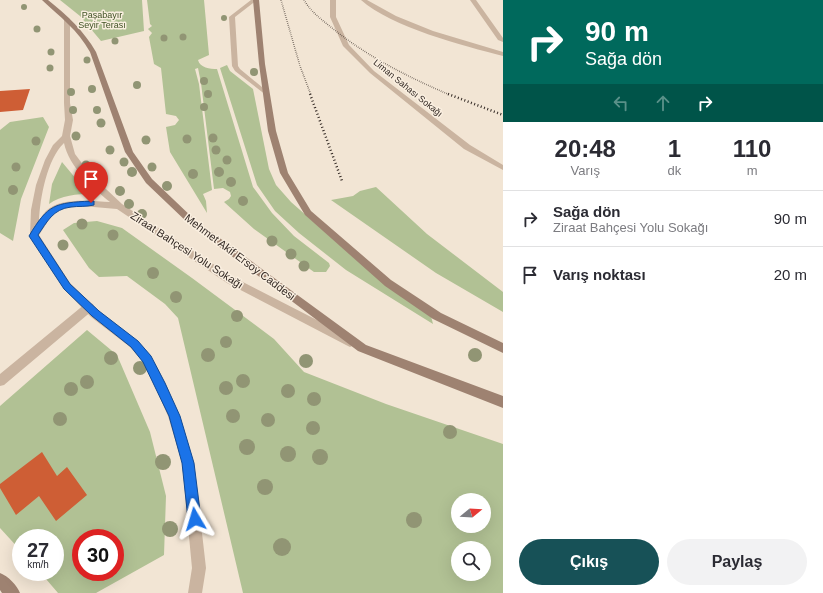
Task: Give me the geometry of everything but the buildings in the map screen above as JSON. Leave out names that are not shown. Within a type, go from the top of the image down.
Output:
[{"type":"street","points":[[45,0],[67,18]]},
{"type":"street","points":[[266,93],[237,70],[235,66],[232,17],[255,0],[272,131],[284,173],[308,212],[388,283],[437,316],[503,348]]},
{"type":"street","name":"Liman Sahası Sokağı","points":[[333,0],[333,17],[346,46],[372,72],[467,146],[503,168]]},
{"type":"street","points":[[364,0],[398,19],[437,35],[503,54]]},
{"type":"street","points":[[473,0],[500,39],[503,40]]},
{"type":"street","name":"Ziraat Bahçesi Yolu Sokağı","points":[[67,18],[67,103],[69,120],[66,136],[71,153],[85,173],[101,190],[120,206],[230,280],[362,348]]},
{"type":"street","name":"Mehmet Akif Ersoy Caddesi","points":[[67,18],[86,38],[93,52],[129,152],[149,181],[192,222],[362,348],[503,402]]},
{"type":"street","points":[[66,136],[56,147],[49,160],[40,185],[35,210],[34,236],[67,286],[89,307],[134,344],[147,359],[161,386],[174,416],[188,463],[199,568],[195,593]]},
{"type":"street","name":"Ziraat Bahçesi Yolu Sokağı","points":[[34,236],[49,213],[58,207],[82,203],[120,206]]},
{"type":"street","points":[[0,381],[89,307]]},
{"type":"street","points":[[0,580],[13,593]]},
{"type":"green space","name":"Paşabayır Seyir Terası","points":[[60,0],[142,0],[144,31],[101,41],[80,16]]},
{"type":"green space","points":[[147,0],[204,0],[209,55],[198,60],[203,66],[217,69],[253,187],[272,213],[294,236],[329,263],[330,266],[326,272],[314,272],[254,229],[224,202],[231,196],[230,192],[223,188],[214,189],[198,68],[195,69],[199,84],[212,190],[203,194],[206,201],[207,213],[170,152],[166,127],[175,125],[179,120],[176,116],[166,114],[161,68],[154,64],[149,37],[152,33],[148,29],[152,26],[150,24]]},
{"type":"green space","points":[[227,65],[230,71],[253,89],[269,169],[276,185],[291,202],[359,262],[431,316],[433,324],[346,270],[299,233],[275,211],[257,185],[220,68]]},
{"type":"green space","points":[[43,117],[49,127],[21,199],[13,241],[0,233],[0,130],[10,122]]},
{"type":"green space","points":[[62,162],[82,186],[92,194],[64,197],[49,204],[52,184]]},
{"type":"green space","points":[[376,187],[427,234],[503,292],[503,312],[436,273],[331,200],[353,196],[360,191]]},
{"type":"green space","points":[[97,221],[122,228],[274,339],[304,372],[386,404],[503,444],[503,593],[243,593],[178,318],[165,304],[127,276],[99,277],[89,268],[63,230],[74,223]]},
{"type":"green space","points":[[87,330],[117,355],[150,432],[166,496],[164,555],[124,577],[124,529],[72,529],[72,581],[117,581],[96,593],[58,593],[48,581],[64,581],[64,529],[12,529],[12,541],[0,528],[0,406]]},
{"type":"railway","points":[[281,0],[300,66],[311,95]]},
{"type":"railway","points":[[304,0],[321,19],[360,48],[404,74],[450,95]]},
{"type":"railway","points":[[310,94],[342,181]]},
{"type":"railway","points":[[448,94],[503,115]]},
{"type":"route","points":[[91,203],[58,207],[49,213],[43,220],[34,236],[67,286],[95,314],[134,344],[147,359],[174,416],[188,463],[195,519]]}]
